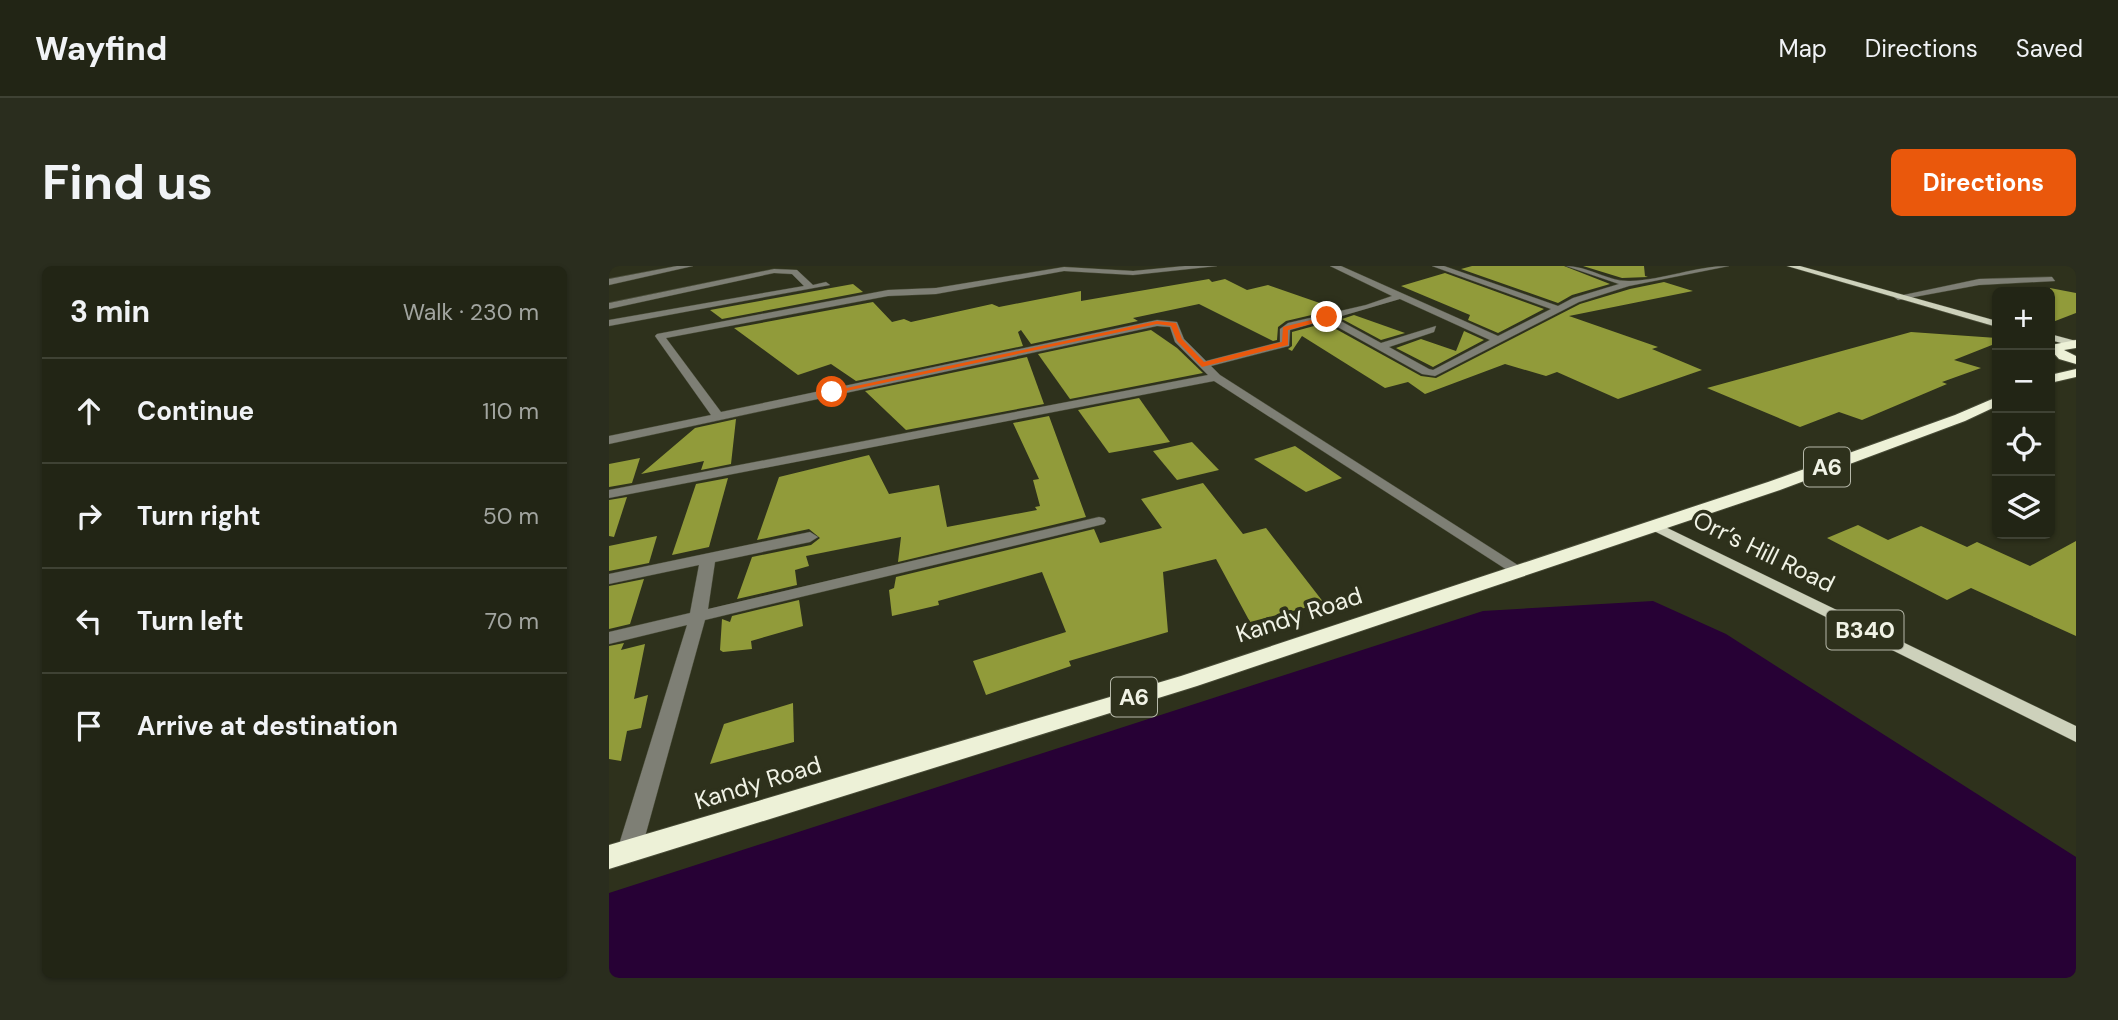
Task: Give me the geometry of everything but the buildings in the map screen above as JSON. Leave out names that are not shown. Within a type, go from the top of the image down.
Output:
[{"type":"highway","points":[[2059,349],[2076,344]]},
{"type":"highway","points":[[2055,378],[2076,373]]},
{"type":"highway","name":"Kandy Road","points":[[619,854],[1189,681],[1655,526],[1848,459],[1960,418],[1992,403]]},
{"type":"main road","points":[[1791,266],[1992,323]]},
{"type":"main road","name":"Orr’s Hill Road","points":[[1655,526],[2076,735]]},
{"type":"street","points":[[609,282],[689,266]]},
{"type":"street","points":[[717,415],[660,336],[888,293],[936,291],[1063,270],[1133,273],[1213,266]]},
{"type":"street","points":[[1334,266],[1499,340]]},
{"type":"street","points":[[1436,266],[1558,309]]},
{"type":"street","points":[[1570,266],[1628,284]]},
{"type":"street","points":[[1327,317],[1426,372],[1435,373],[1558,309],[1628,284],[1725,266]]},
{"type":"street","points":[[609,306],[774,271],[794,272],[811,288]]},
{"type":"street","points":[[1898,297],[1979,282],[2052,279]]},
{"type":"street","points":[[609,323],[826,285]]},
{"type":"street","points":[[1202,365],[1285,344],[1285,328],[1400,296]]},
{"type":"street","points":[[609,440],[1157,323],[1174,324],[1179,340],[1216,377],[1518,572]]},
{"type":"street","points":[[1382,346],[1433,328]]},
{"type":"street","points":[[609,494],[1216,377]]},
{"type":"street","points":[[609,638],[1098,521]]},
{"type":"street","points":[[609,579],[810,537]]},
{"type":"street","points":[[619,854],[698,616],[708,558]]},
{"type":"shaded area","points":[[1653,601],[1726,634],[2076,857],[2076,978],[609,978],[609,893],[1483,611]]},
{"type":"route","points":[[832,392],[1157,323],[1174,324],[1179,340],[1202,365],[1285,344],[1285,328],[1327,317]]}]
